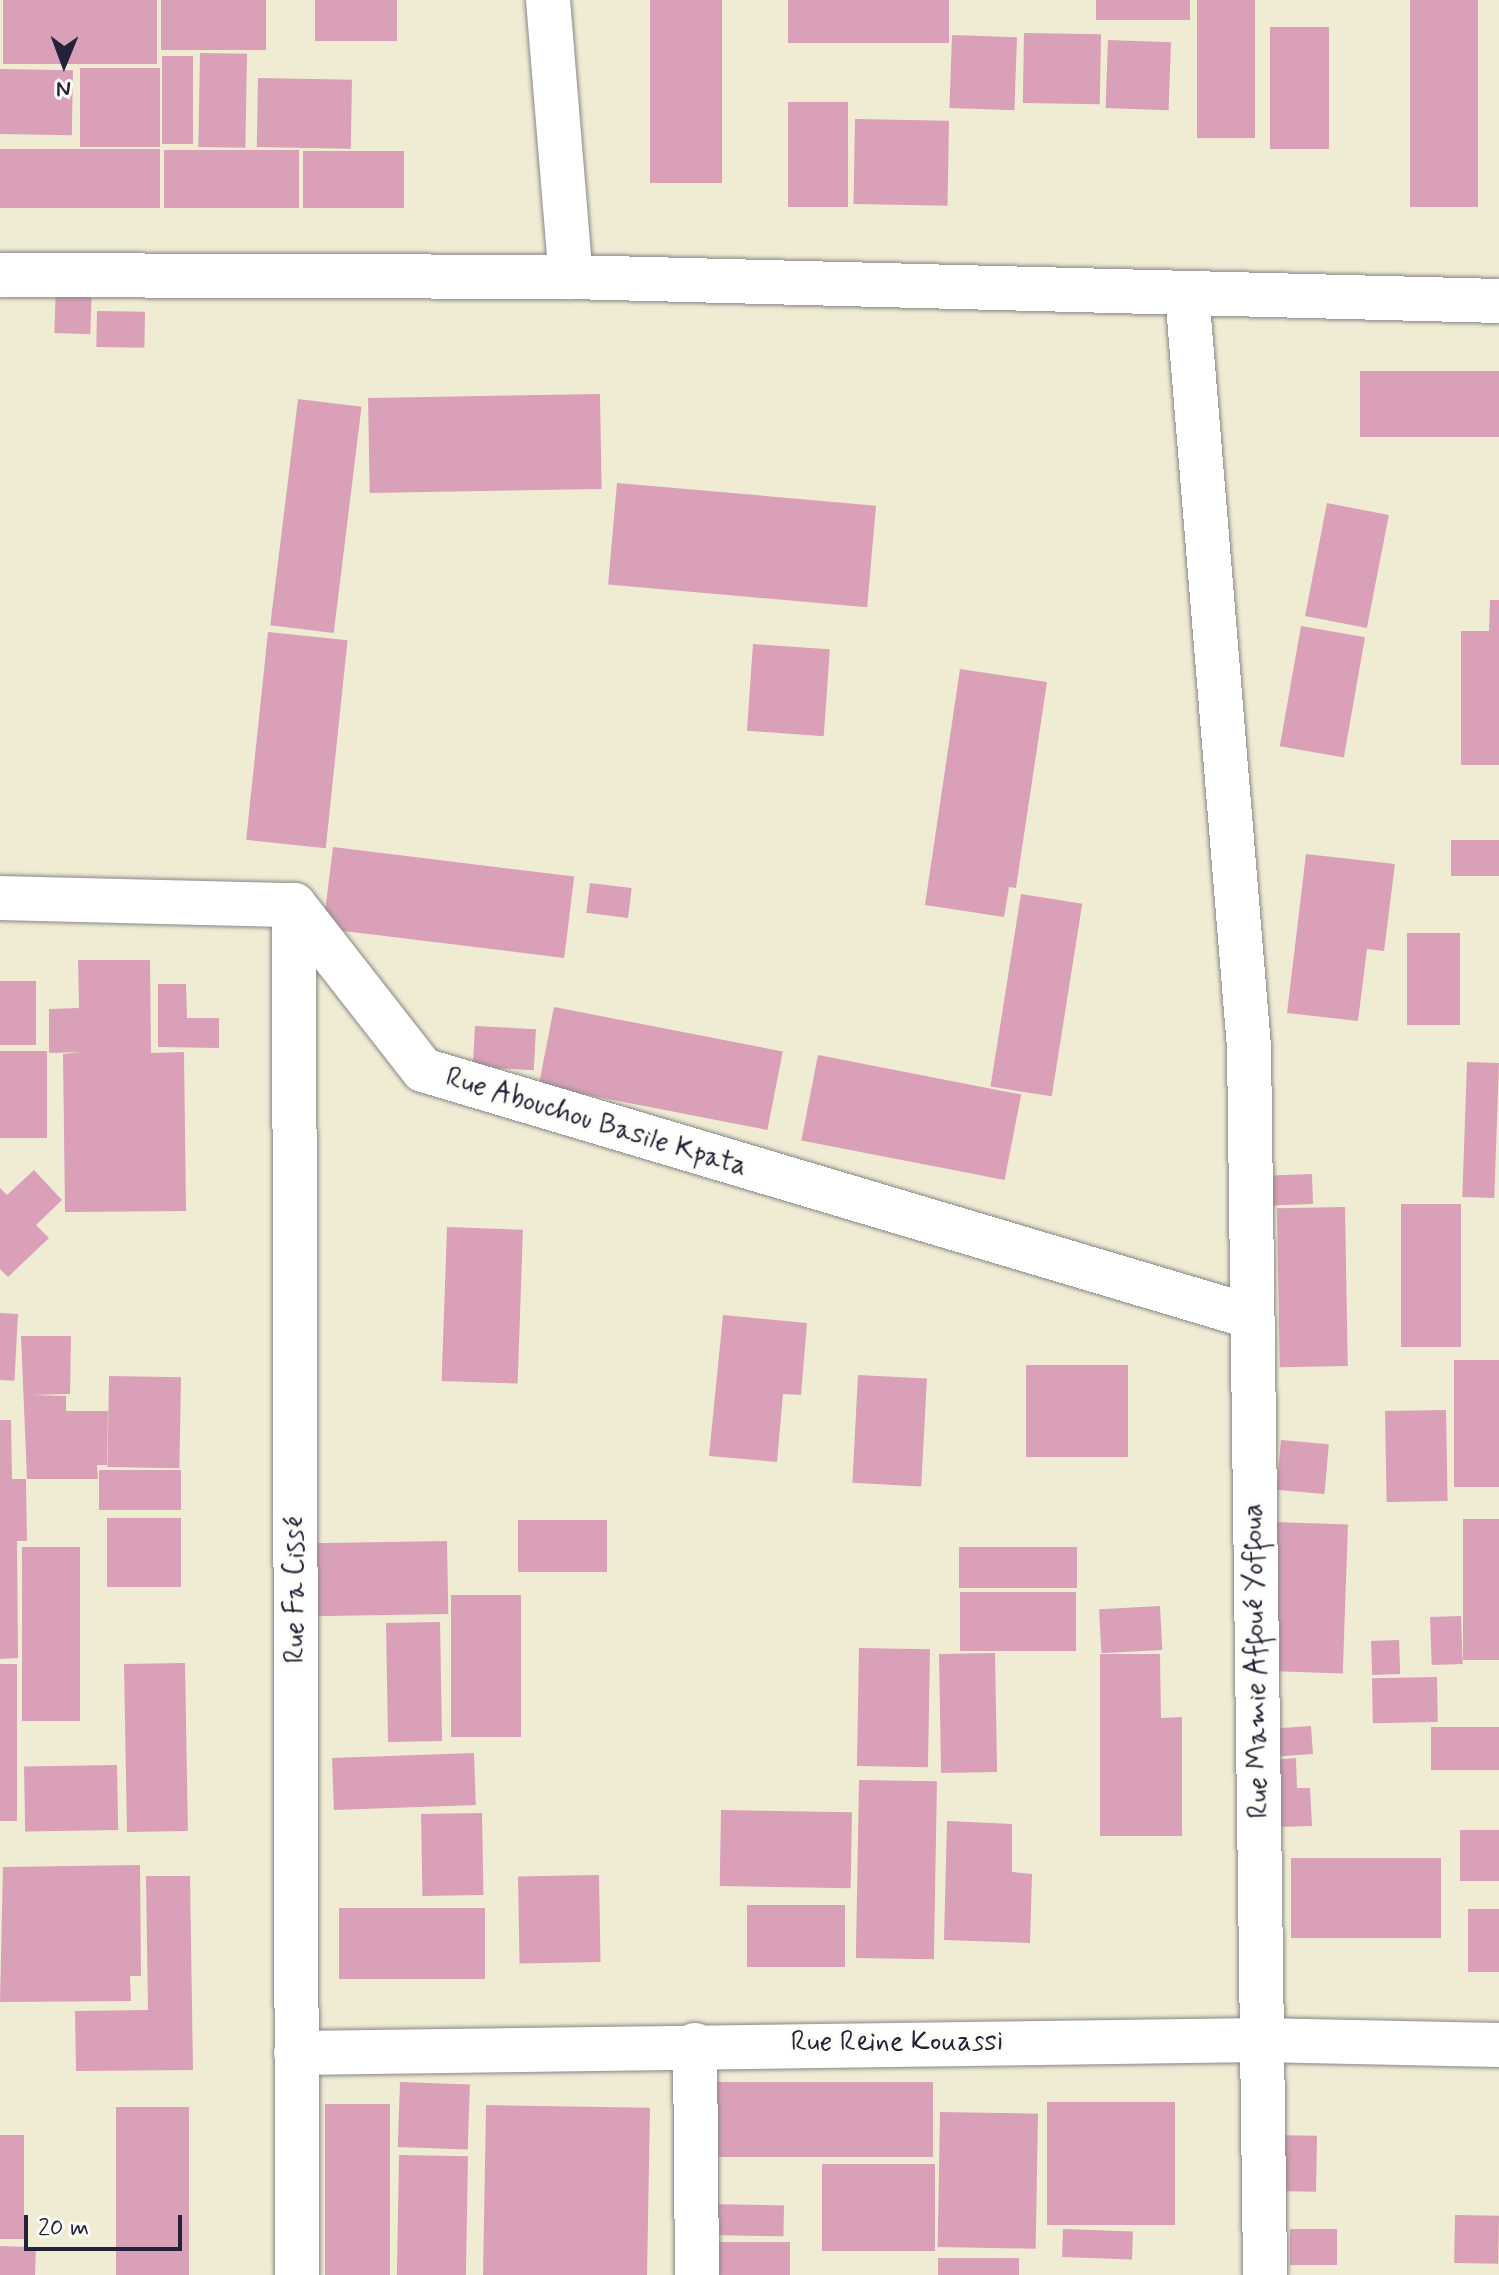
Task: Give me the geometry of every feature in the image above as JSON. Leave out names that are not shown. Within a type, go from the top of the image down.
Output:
[{"type":"street","points":[[548,0],[571,277]]},
{"type":"street","points":[[0,275],[571,277],[1499,301]]},
{"type":"street","name":"Rue Mamie Affoué Yoffoua","points":[[1187,293],[1249,1047],[1265,2275]]},
{"type":"street","points":[[0,898],[294,905]]},
{"type":"street","name":"Rue Abouchou Basile Kpata","points":[[294,905],[423,1070],[1252,1317]]},
{"type":"street","name":"Rue Fa Cissé","points":[[294,905],[297,2275]]},
{"type":"street","name":"Rue Reine Kouassi","points":[[296,2053],[695,2045],[1262,2040],[1499,2045]]},
{"type":"street","points":[[695,2045],[697,2275]]},
{"type":"building","points":[[3,0],[157,0],[157,64],[3,64]]},
{"type":"building","points":[[161,0],[266,0],[266,50],[161,50]]},
{"type":"building","points":[[315,0],[397,0],[397,41],[315,41]]},
{"type":"building","points":[[650,0],[722,0],[722,183],[650,183]]},
{"type":"building","points":[[788,0],[949,0],[949,43],[788,43]]},
{"type":"building","points":[[1096,0],[1190,0],[1190,20],[1096,20]]},
{"type":"building","points":[[1197,0],[1255,0],[1255,138],[1197,138]]},
{"type":"building","points":[[1410,0],[1478,0],[1478,207],[1410,207]]},
{"type":"building","points":[[1270,27],[1329,27],[1329,149],[1270,149]]},
{"type":"building","points":[[1024,33],[1101,34],[1100,104],[1023,103]]},
{"type":"building","points":[[952,35],[1017,37],[1014,110],[949,108]]},
{"type":"building","points":[[1108,40],[1171,42],[1169,110],[1106,108]]},
{"type":"building","points":[[200,53],[247,54],[245,148],[198,147]]},
{"type":"building","points":[[162,56],[193,56],[193,144],[162,144]]},
{"type":"building","points":[[80,68],[160,68],[160,147],[80,147]]},
{"type":"building","points":[[0,69],[73,70],[72,135],[0,134]]},
{"type":"building","points":[[258,78],[352,80],[351,149],[257,147]]},
{"type":"building","points":[[788,102],[848,102],[848,207],[788,207]]},
{"type":"building","points":[[855,119],[949,121],[948,206],[854,204]]},
{"type":"building","points":[[0,149],[160,149],[160,208],[0,208]]},
{"type":"building","points":[[164,150],[299,150],[299,208],[164,208]]},
{"type":"building","points":[[303,151],[404,151],[404,208],[303,208]]},
{"type":"building","points":[[56,285],[92,286],[90,334],[54,333]]},
{"type":"building","points":[[97,311],[145,312],[144,348],[96,347]]},
{"type":"building","points":[[1360,371],[1499,371],[1499,437],[1360,437]]},
{"type":"building","points":[[600,394],[602,489],[370,493],[368,398]]},
{"type":"building","points":[[298,399],[362,407],[334,633],[270,625]]},
{"type":"building","points":[[617,483],[876,506],[867,607],[608,585]]},
{"type":"building","points":[[1327,503],[1389,515],[1367,628],[1305,616]]},
{"type":"building","points":[[1490,600],[1499,600],[1499,765],[1461,765],[1461,631],[1489,631]]},
{"type":"building","points":[[1301,626],[1365,637],[1344,757],[1280,746]]},
{"type":"building","points":[[268,632],[348,640],[326,848],[246,840]]},
{"type":"building","points":[[753,644],[830,649],[824,736],[747,731]]},
{"type":"building","points":[[960,669],[1047,682],[1016,888],[1009,887],[1004,917],[925,905]]},
{"type":"building","points":[[1451,840],[1499,840],[1499,876],[1451,876]]},
{"type":"building","points":[[333,847],[574,877],[564,958],[323,928]]},
{"type":"building","points":[[1306,854],[1395,864],[1384,951],[1367,949],[1358,1021],[1287,1013]]},
{"type":"building","points":[[590,883],[632,888],[628,918],[586,913]]},
{"type":"building","points":[[1021,894],[1082,904],[1052,1096],[990,1087]]},
{"type":"building","points":[[1407,933],[1460,933],[1460,1025],[1407,1025]]},
{"type":"building","points":[[78,960],[150,960],[151,1053],[184,1052],[186,1211],[65,1212],[63,1054],[83,1052],[49,1053],[49,1009],[79,1008]]},
{"type":"building","points":[[0,981],[36,981],[36,1045],[0,1045]]},
{"type":"building","points":[[158,984],[186,984],[187,1018],[219,1018],[219,1048],[158,1047]]},
{"type":"building","points":[[554,1007],[783,1051],[767,1130],[539,1086]]},
{"type":"building","points":[[475,1026],[536,1029],[534,1070],[473,1067]]},
{"type":"building","points":[[0,1051],[47,1051],[47,1138],[0,1138]]},
{"type":"building","points":[[818,1055],[1021,1094],[1005,1180],[801,1140]]},
{"type":"building","points":[[1467,1062],[1499,1063],[1494,1198],[1462,1197]]},
{"type":"building","points":[[34,1170],[62,1200],[36,1225],[49,1238],[8,1277],[0,1269],[0,1188],[7,1195]]},
{"type":"building","points":[[1312,1174],[1313,1204],[1259,1206],[1258,1176]]},
{"type":"building","points":[[1401,1204],[1461,1204],[1461,1347],[1401,1347]]},
{"type":"building","points":[[1345,1207],[1348,1366],[1280,1367],[1277,1208]]},
{"type":"building","points":[[447,1227],[523,1230],[518,1384],[442,1381]]},
{"type":"building","points":[[0,1313],[18,1314],[14,1381],[0,1380]]},
{"type":"building","points":[[723,1315],[807,1323],[801,1395],[783,1394],[777,1462],[709,1456]]},
{"type":"building","points":[[21,1336],[71,1336],[70,1394],[31,1395],[66,1396],[66,1411],[108,1411],[107,1465],[97,1465],[98,1479],[27,1479]]},
{"type":"building","points":[[1454,1360],[1499,1360],[1499,1487],[1454,1487]]},
{"type":"building","points":[[1026,1365],[1128,1365],[1128,1457],[1026,1457]]},
{"type":"building","points":[[858,1375],[927,1379],[921,1486],[852,1483]]},
{"type":"building","points":[[109,1376],[181,1377],[179,1468],[107,1467]]},
{"type":"building","points":[[1446,1410],[1448,1501],[1387,1502],[1385,1411]]},
{"type":"building","points":[[0,1420],[11,1420],[12,1479],[26,1479],[27,1541],[17,1541],[18,1658],[0,1659]]},
{"type":"building","points":[[1281,1440],[1329,1444],[1324,1494],[1277,1490]]},
{"type":"building","points":[[99,1470],[181,1470],[181,1510],[99,1510]]},
{"type":"building","points":[[107,1518],[181,1518],[181,1587],[107,1587]]},
{"type":"building","points":[[1463,1519],[1499,1519],[1499,1660],[1463,1660]]},
{"type":"building","points":[[518,1520],[607,1520],[607,1572],[518,1572]]},
{"type":"building","points":[[1275,1522],[1348,1525],[1343,1673],[1270,1671]]},
{"type":"building","points":[[447,1541],[448,1614],[312,1616],[311,1543]]},
{"type":"building","points":[[22,1547],[80,1547],[80,1721],[22,1721]]},
{"type":"building","points":[[959,1547],[1077,1547],[1077,1588],[959,1588]]},
{"type":"building","points":[[960,1592],[1076,1592],[1076,1651],[960,1651]]},
{"type":"building","points":[[451,1595],[521,1595],[521,1737],[451,1737]]},
{"type":"building","points":[[1160,1606],[1162,1650],[1101,1653],[1099,1609]]},
{"type":"building","points":[[1461,1616],[1463,1664],[1432,1665],[1430,1617]]},
{"type":"building","points":[[440,1622],[442,1741],[388,1742],[386,1623]]},
{"type":"building","points":[[1399,1640],[1400,1674],[1372,1675],[1371,1641]]},
{"type":"building","points":[[859,1648],[930,1649],[928,1767],[857,1766]]},
{"type":"building","points":[[995,1653],[997,1772],[941,1773],[939,1654]]},
{"type":"building","points":[[1100,1654],[1160,1654],[1161,1718],[1182,1717],[1182,1836],[1100,1836]]},
{"type":"building","points":[[185,1663],[188,1831],[127,1832],[124,1664]]},
{"type":"building","points":[[0,1664],[17,1664],[17,1821],[0,1821]]},
{"type":"building","points":[[1437,1677],[1438,1722],[1373,1723],[1372,1678]]},
{"type":"building","points":[[1311,1726],[1313,1754],[1276,1757],[1274,1729]]},
{"type":"building","points":[[1431,1727],[1499,1727],[1499,1770],[1431,1770]]},
{"type":"building","points":[[474,1753],[476,1805],[334,1810],[332,1758]]},
{"type":"building","points":[[1296,1758],[1297,1788],[1310,1788],[1312,1826],[1276,1827],[1274,1760]]},
{"type":"building","points":[[117,1765],[118,1830],[25,1832],[24,1767]]},
{"type":"building","points":[[859,1780],[937,1781],[934,1959],[856,1958]]},
{"type":"building","points":[[721,1810],[852,1812],[851,1888],[720,1886]]},
{"type":"building","points":[[482,1813],[483,1895],[422,1896],[421,1814]]},
{"type":"building","points":[[947,1821],[1012,1824],[1012,1872],[1032,1874],[1030,1943],[944,1940]]},
{"type":"building","points":[[1460,1830],[1499,1830],[1499,1881],[1460,1881]]},
{"type":"building","points":[[1291,1858],[1441,1858],[1441,1938],[1291,1938]]},
{"type":"building","points":[[140,1865],[141,1976],[130,1976],[131,2001],[0,2002],[3,1867]]},
{"type":"building","points":[[599,1875],[601,1962],[520,1963],[518,1876]]},
{"type":"building","points":[[146,1876],[190,1876],[193,2070],[76,2071],[75,2011],[148,2010]]},
{"type":"building","points":[[747,1905],[845,1905],[845,1967],[747,1967]]},
{"type":"building","points":[[339,1908],[485,1908],[485,1979],[339,1979]]},
{"type":"building","points":[[1468,1909],[1499,1909],[1499,1972],[1468,1972]]},
{"type":"building","points":[[400,2082],[470,2084],[468,2149],[398,2147]]},
{"type":"building","points":[[703,2082],[933,2082],[933,2157],[703,2157]]},
{"type":"building","points":[[1047,2102],[1175,2102],[1175,2225],[1047,2225]]},
{"type":"building","points":[[325,2104],[390,2104],[390,2275],[325,2275]]},
{"type":"building","points":[[486,2105],[650,2108],[647,2275],[483,2275]]},
{"type":"building","points":[[116,2107],[189,2107],[189,2275],[116,2275]]},
{"type":"building","points":[[940,2112],[1038,2114],[1036,2249],[938,2247]]},
{"type":"building","points":[[0,2135],[24,2135],[24,2239],[0,2239]]},
{"type":"building","points":[[1272,2135],[1317,2136],[1316,2192],[1271,2191]]},
{"type":"building","points":[[399,2155],[468,2156],[466,2275],[397,2275]]},
{"type":"building","points":[[822,2164],[935,2164],[935,2251],[822,2251]]},
{"type":"building","points":[[705,2204],[784,2205],[783,2236],[704,2235]]},
{"type":"building","points":[[1455,2215],[1499,2216],[1498,2264],[1454,2263]]},
{"type":"building","points":[[1063,2229],[1133,2231],[1132,2259],[1062,2257]]},
{"type":"building","points":[[1290,2229],[1337,2229],[1337,2265],[1290,2265]]},
{"type":"building","points":[[711,2242],[790,2242],[790,2275],[711,2275]]},
{"type":"building","points":[[0,2246],[36,2247],[35,2275],[0,2275]]},
{"type":"building","points":[[938,2258],[1019,2258],[1019,2275],[938,2275]]}]
